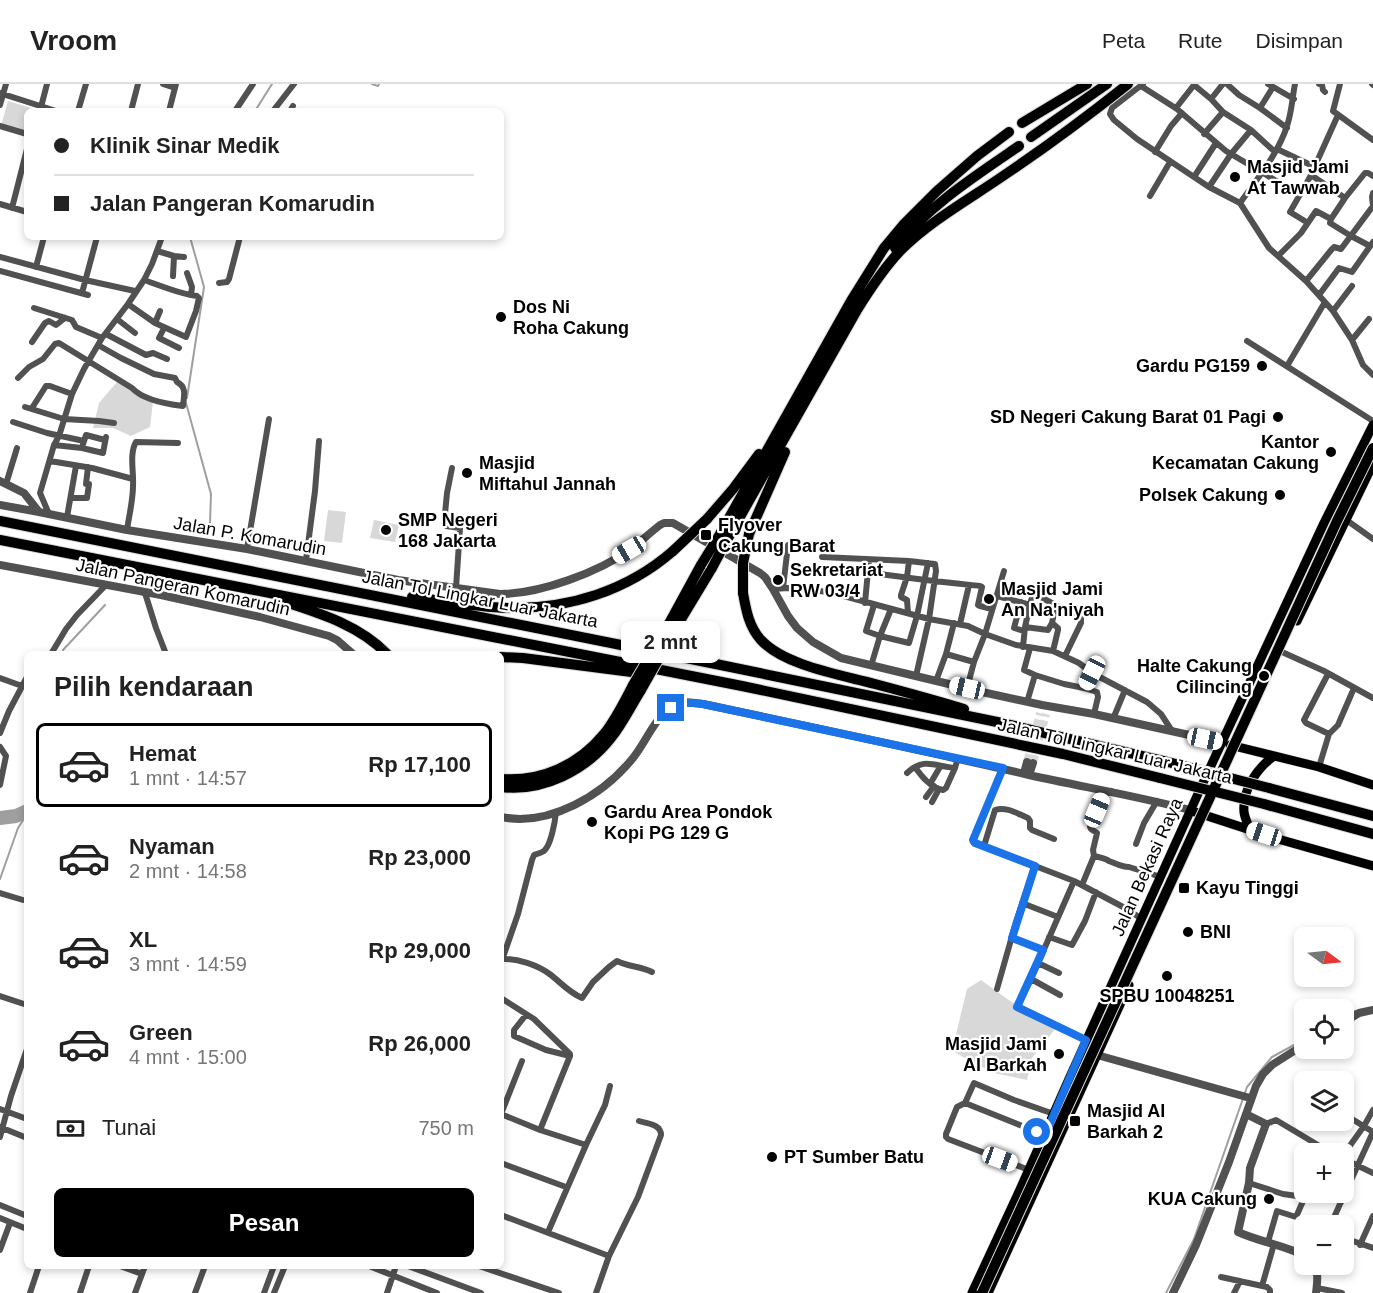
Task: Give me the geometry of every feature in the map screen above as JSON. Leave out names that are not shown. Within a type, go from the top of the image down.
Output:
[{"type":"highway","points":[[1022,123],[1087,84]]},
{"type":"highway","points":[[1031,137],[1107,84]]},
{"type":"highway","points":[[504,787],[536,785],[559,778],[579,768],[611,738],[724,536],[881,273],[905,246],[933,223],[1063,135],[1128,84]]},
{"type":"highway","points":[[724,536],[781,425],[851,301],[891,238],[956,174],[1009,132]]},
{"type":"highway","points":[[881,273],[894,249],[919,222],[964,184],[1019,146]]},
{"type":"highway","points":[[812,392],[749,534],[742,563],[743,593],[753,628],[770,648],[790,658],[823,670],[967,710],[1002,723]]},
{"type":"highway","name":"Jalan Bekasi Raya","points":[[972,1293],[1221,742],[1373,423]]},
{"type":"highway","points":[[332,586],[520,608],[591,597],[657,566],[707,519],[733,489],[781,425]]},
{"type":"highway","points":[[982,1293],[1373,448]]},
{"type":"highway","name":"Jalan Bekasi Raya","points":[[988,1293],[1237,747],[1373,464]]},
{"type":"highway","name":"Jalan Tol Lingkar Luar Jakarta","points":[[0,521],[332,586],[1002,723],[1164,761],[1373,816]]},
{"type":"highway","name":"Jalan Tol Lingkar Luar Jakarta","points":[[0,540],[742,686],[1063,754],[1264,804],[1373,834]]},
{"type":"highway","points":[[230,586],[332,618],[366,635],[384,651]]},
{"type":"highway","points":[[504,657],[742,686]]},
{"type":"highway","points":[[504,779],[537,777],[577,760],[605,733],[637,688]]},
{"type":"highway","points":[[1221,742],[1319,767],[1373,785]]},
{"type":"highway","points":[[1250,830],[1244,809],[1248,788],[1256,773],[1274,756]]},
{"type":"highway","points":[[1190,810],[1317,851],[1373,866]]},
{"type":"highway","points":[[1182,829],[1197,836]]},
{"type":"highway","points":[[1060,1100],[1074,1106]]},
{"type":"highway","points":[[1015,1202],[1027,1208]]},
{"type":"street","points":[[0,105],[1,93],[6,84]]},
{"type":"street","points":[[41,107],[47,84]]},
{"type":"street","points":[[79,108],[86,84]]},
{"type":"street","points":[[132,108],[138,84]]},
{"type":"street","points":[[163,84],[176,86],[170,108]]},
{"type":"street","points":[[237,108],[253,84]]},
{"type":"street","points":[[275,108],[294,84]]},
{"type":"street","points":[[1211,99],[1225,84],[1287,128]]},
{"type":"street","points":[[1240,203],[1276,150],[1287,128],[1295,84]]},
{"type":"street","points":[[1319,84],[1325,92]]},
{"type":"street","points":[[1340,84],[1332,110],[1373,140]]},
{"type":"street","points":[[1300,195],[1231,154],[1204,134],[1176,108],[1142,85],[1112,108],[1110,114],[1114,120],[1137,139],[1209,187],[1240,203],[1269,248],[1306,280],[1333,311],[1352,340],[1363,365],[1373,375]]},
{"type":"street","points":[[1176,108],[1194,86],[1223,112],[1276,150],[1315,167]]},
{"type":"street","points":[[1260,108],[1270,86],[1294,99]]},
{"type":"street","points":[[1,93],[45,108]]},
{"type":"street","points":[[1204,134],[1223,112]]},
{"type":"street","points":[[1155,152],[1182,113]]},
{"type":"street","points":[[1308,223],[1290,212],[1315,167],[1338,116]]},
{"type":"street","points":[[0,126],[24,133]]},
{"type":"street","points":[[1209,187],[1231,154],[1251,130]]},
{"type":"street","points":[[1194,177],[1216,143]]},
{"type":"street","points":[[12,208],[24,161]]},
{"type":"street","points":[[1150,196],[1170,162]]},
{"type":"street","points":[[1319,295],[1339,268],[1352,272],[1372,244],[1351,236],[1330,223],[1345,198],[1365,173],[1373,176]]},
{"type":"street","points":[[1311,175],[1345,198]]},
{"type":"street","points":[[1306,280],[1334,247],[1341,249],[1373,206],[1373,193]]},
{"type":"street","points":[[0,204],[24,211]]},
{"type":"street","points":[[1278,256],[1301,233],[1316,211],[1331,219]]},
{"type":"street","points":[[36,267],[43,240]]},
{"type":"street","points":[[0,271],[85,294],[85,280],[96,240]]},
{"type":"street","points":[[49,514],[40,493],[72,394],[98,345],[144,280],[161,240]]},
{"type":"street","points":[[219,283],[228,281],[239,240]]},
{"type":"street","points":[[157,251],[184,257]]},
{"type":"street","points":[[173,276],[174,256]]},
{"type":"street","points":[[0,257],[135,291]]},
{"type":"street","points":[[187,273],[192,287],[191,295]]},
{"type":"street","points":[[128,304],[155,323],[186,337],[199,298],[144,280]]},
{"type":"street","points":[[1333,311],[1352,286]]},
{"type":"street","points":[[1287,366],[1325,302]]},
{"type":"street","points":[[34,308],[72,320],[76,327],[104,336],[146,355],[154,353],[167,359]]},
{"type":"street","points":[[155,323],[160,311]]},
{"type":"street","points":[[32,342],[47,322],[56,325],[65,318]]},
{"type":"street","points":[[117,319],[135,333]]},
{"type":"street","points":[[1352,340],[1369,319]]},
{"type":"street","points":[[165,328],[159,338],[179,348]]},
{"type":"street","points":[[1247,341],[1373,423]]},
{"type":"street","points":[[18,378],[29,367],[43,359],[57,343],[135,392],[170,405],[183,406],[185,390],[175,378],[154,374],[98,345]]},
{"type":"street","points":[[72,394],[46,386],[28,407],[64,419],[114,423]]},
{"type":"street","points":[[246,549],[268,419]]},
{"type":"street","points":[[13,422],[103,453],[106,439],[86,435],[83,445]]},
{"type":"street","points":[[306,560],[319,441]]},
{"type":"street","points":[[127,530],[134,485],[132,453],[134,444],[136,442],[178,443]]},
{"type":"street","points":[[54,445],[83,445]]},
{"type":"street","points":[[17,448],[3,482],[24,493],[39,512]]},
{"type":"street","points":[[50,461],[90,467],[133,479]]},
{"type":"street","points":[[67,518],[76,466]]},
{"type":"street","points":[[71,498],[87,498],[89,484],[86,484],[90,467]]},
{"type":"street","points":[[452,468],[444,524],[460,528],[456,588]]},
{"type":"street","points":[[0,506],[39,512]]},
{"type":"street","name":"Jalan P. Komarudin","points":[[39,512],[127,530],[306,560],[398,580],[500,594],[512,594],[548,586],[578,576],[629,550],[660,525],[673,523],[760,573],[773,589]]},
{"type":"street","points":[[1345,519],[1373,538]]},
{"type":"street","points":[[783,588],[788,545]]},
{"type":"street","points":[[822,557],[935,564],[928,619],[916,676]]},
{"type":"street","points":[[865,603],[869,560]]},
{"type":"street","points":[[894,576],[896,560]]},
{"type":"street","points":[[908,613],[907,600],[901,596],[909,561]]},
{"type":"street","points":[[874,605],[866,630],[909,643],[928,563]]},
{"type":"street","name":"Jalan Pangeran Komarudin","points":[[0,565],[261,617],[314,631],[337,640],[350,651]]},
{"type":"street","points":[[967,688],[1004,571]]},
{"type":"street","points":[[867,572],[982,587],[978,605],[993,609]]},
{"type":"street","points":[[936,681],[969,585]]},
{"type":"street","points":[[53,651],[77,615],[106,586]]},
{"type":"street","points":[[1172,731],[1155,708],[1092,673],[1079,663],[1053,651],[1009,643],[968,626],[928,619],[829,592],[773,589],[797,628],[813,642],[836,656],[1027,702],[1044,710],[1094,714],[1221,742]]},
{"type":"street","points":[[144,592],[165,651]]},
{"type":"street","points":[[1055,609],[1034,594],[1024,629],[1026,647],[1024,670],[1064,684],[1097,692],[1094,714]]},
{"type":"street","points":[[997,596],[1055,609],[1081,619],[1065,656]]},
{"type":"street","points":[[1021,602],[1014,628],[1048,630],[1055,609]]},
{"type":"street","points":[[871,666],[891,609]]},
{"type":"street","points":[[1052,623],[1058,628],[1053,651]]},
{"type":"street","points":[[1282,652],[1373,698]]},
{"type":"street","points":[[946,654],[974,662]]},
{"type":"street","points":[[1084,688],[1092,673]]},
{"type":"street","points":[[1328,674],[1304,722],[1329,734]]},
{"type":"street","points":[[1027,702],[1035,675]]},
{"type":"street","points":[[0,678],[22,686]]},
{"type":"street","points":[[0,733],[24,683]]},
{"type":"street","points":[[1319,767],[1329,734],[1338,724],[1354,688]]},
{"type":"street","points":[[1113,719],[1125,690]]},
{"type":"street","points":[[504,817],[522,819],[556,812],[580,803],[609,783],[633,758],[662,716],[682,702],[703,704],[958,758],[1190,810]]},
{"type":"street","points":[[0,747],[6,756],[0,783]]},
{"type":"street","points":[[915,767],[923,778],[943,790],[946,788],[958,758]]},
{"type":"street","points":[[1026,774],[1030,762]]},
{"type":"street","points":[[908,773],[915,767],[926,763],[955,768]]},
{"type":"street","points":[[932,802],[940,766]]},
{"type":"street","points":[[1003,768],[973,840],[975,843],[1074,881],[1142,919]]},
{"type":"street","points":[[926,796],[934,786]]},
{"type":"street","points":[[1082,885],[1094,856],[1097,833],[1090,827],[1102,797],[1111,791]]},
{"type":"street","points":[[1136,844],[1144,823],[1157,801]]},
{"type":"street","points":[[984,846],[995,810],[998,808],[1028,818],[1032,830],[1054,839]]},
{"type":"street","points":[[504,951],[518,915],[532,860],[534,855],[546,850],[556,812]]},
{"type":"street","points":[[1094,856],[1115,865],[1161,877]]},
{"type":"street","points":[[997,989],[1035,866]]},
{"type":"street","points":[[1074,881],[1018,1007],[1086,1040]]},
{"type":"street","points":[[1049,937],[1072,945],[1085,921],[1096,892]]},
{"type":"street","points":[[0,902],[1,893],[23,900]]},
{"type":"street","points":[[1022,903],[1058,917]]},
{"type":"street","points":[[1012,938],[1043,950]]},
{"type":"street","points":[[504,959],[519,960],[543,970],[582,998],[594,982],[617,961],[643,967],[652,972]]},
{"type":"street","points":[[1038,963],[1059,973]]},
{"type":"street","points":[[1031,979],[1060,995]]},
{"type":"street","points":[[0,996],[24,1004]]},
{"type":"street","points":[[504,1000],[534,1019],[570,1056]]},
{"type":"street","points":[[1354,1016],[1373,1010]]},
{"type":"street","points":[[526,1015],[514,1030],[514,1036],[546,1050],[570,1056]]},
{"type":"street","points":[[1173,1293],[1196,1245],[1246,1114],[1246,1097],[1272,1065],[1294,1051]]},
{"type":"street","points":[[1097,1055],[1246,1097]]},
{"type":"street","points":[[540,1130],[570,1056]]},
{"type":"street","points":[[504,1106],[522,1061]]},
{"type":"street","points":[[0,1137],[3,1110],[24,1063]]},
{"type":"street","points":[[1029,1170],[946,1137],[957,1107],[965,1102],[975,1083],[1054,1114]]},
{"type":"street","points":[[548,1232],[585,1145],[605,1105],[610,1086]]},
{"type":"street","points":[[965,1102],[1045,1135]]},
{"type":"street","points":[[3,1110],[24,1118]]},
{"type":"street","points":[[1353,1143],[1373,1110]]},
{"type":"street","points":[[1246,1114],[1266,1124]]},
{"type":"street","points":[[504,1115],[585,1145]]},
{"type":"street","points":[[1294,1250],[1240,1233],[1238,1230],[1249,1183],[1250,1168],[1266,1124],[1276,1120],[1315,1143]]},
{"type":"street","points":[[1354,1120],[1373,1132],[1354,1173]]},
{"type":"street","points":[[596,1293],[609,1256],[638,1197],[662,1132],[658,1127],[639,1121]]},
{"type":"street","points":[[2,1128],[24,1137]]},
{"type":"street","points":[[1354,1162],[1373,1173]]},
{"type":"street","points":[[504,1164],[567,1187]]},
{"type":"street","points":[[1249,1183],[1294,1196]]},
{"type":"street","points":[[1262,1286],[1277,1211],[1297,1215],[1302,1203]]},
{"type":"street","points":[[0,1205],[24,1215]]},
{"type":"street","points":[[504,1216],[609,1256]]},
{"type":"street","points":[[1360,1245],[1373,1216]]},
{"type":"street","points":[[0,1218],[24,1228]]},
{"type":"street","points":[[0,1250],[10,1223]]},
{"type":"street","points":[[1354,1242],[1373,1248]]},
{"type":"street","points":[[30,1293],[38,1269]]},
{"type":"street","points":[[80,1293],[89,1269]]},
{"type":"street","points":[[128,1269],[142,1274]]},
{"type":"street","points":[[135,1293],[144,1269]]},
{"type":"street","points":[[195,1293],[204,1269]]},
{"type":"street","points":[[264,1293],[273,1269]]},
{"type":"street","points":[[275,1293],[284,1269]]},
{"type":"street","points":[[377,1269],[437,1293]]},
{"type":"street","points":[[387,1293],[395,1269]]},
{"type":"street","points":[[416,1269],[481,1293]]},
{"type":"street","points":[[489,1269],[559,1293]]},
{"type":"street","points":[[1317,1275],[1317,1290],[1342,1293]]},
{"type":"street","points":[[1221,1277],[1267,1287],[1270,1293]]},
{"type":"street","points":[[1234,1293],[1240,1281]]},
{"type":"shaded area","points":[[8,101],[31,108],[24,108],[24,132],[1,126]]},
{"type":"shaded area","points":[[117,382],[153,402],[150,427],[131,436],[113,428],[93,428],[99,403]]},
{"type":"shaded area","points":[[328,510],[346,512],[342,543],[324,541]]},
{"type":"shaded area","points":[[374,520],[399,525],[395,542],[370,538]]},
{"type":"shaded area","points":[[981,980],[1010,1001],[1059,1024],[1032,1058],[1027,1080],[994,1073],[952,1051],[967,989]]},
{"type":"waterway","points":[[257,108],[272,84]]},
{"type":"waterway","points":[[372,84],[378,86],[379,84]]},
{"type":"waterway","points":[[187,398],[204,287],[191,240]]},
{"type":"waterway","points":[[186,403],[211,494],[210,523]]},
{"type":"waterway","points":[[63,651],[105,605]]},
{"type":"waterway","points":[[0,818],[24,812]]},
{"type":"waterway","points":[[0,879],[18,828],[24,819]]},
{"type":"waterway","points":[[1166,1293],[1194,1239],[1247,1087],[1272,1057],[1294,1045]]},
{"type":"tunnel","points":[[1027,762],[1040,713]]},
{"type":"tunnel","points":[[1033,763],[1046,714]]},
{"type":"place","name":"Masjid Jami At Tawwab","points":[[1235,177]]},
{"type":"place","name":"Dos Ni Roha Cakung","points":[[501,317]]},
{"type":"place","name":"Gardu PG159","points":[[1262,366]]},
{"type":"place","name":"SD Negeri Cakung Barat 01 Pagi","points":[[1278,417]]},
{"type":"place","name":"Kantor Kecamatan Cakung","points":[[1331,452]]},
{"type":"place","name":"Masjid Miftahul Jannah","points":[[467,473]]},
{"type":"place","name":"Polsek Cakung","points":[[1280,495]]},
{"type":"place","name":"SMP Negeri 168 Jakarta","points":[[386,530]]},
{"type":"place","name":"Flyover Cakung Barat","points":[[706,535]]},
{"type":"place","name":"Sekretariat RW 03/4","points":[[778,580]]},
{"type":"place","name":"Masjid Jami An Na'niyah","points":[[989,599]]},
{"type":"place","name":"Halte Cakung Cilincing","points":[[1264,676]]},
{"type":"place","name":"Gardu Area Pondok Kopi PG 129 G","points":[[592,822]]},
{"type":"place","name":"Kayu Tinggi","points":[[1184,888]]},
{"type":"place","name":"BNI","points":[[1188,932]]},
{"type":"place","name":"SPBU 10048251","points":[[1167,976]]},
{"type":"place","name":"Masjid Jami Al Barkah","points":[[1059,1054]]},
{"type":"place","name":"Masjid Al Barkah 2","points":[[1075,1121]]},
{"type":"place","name":"PT Sumber Batu","points":[[772,1157]]},
{"type":"place","name":"KUA Cakung","points":[[1269,1199]]},
{"type":"route","points":[[671,708],[682,702],[703,704],[1003,768],[973,842],[1035,866],[1012,938],[1043,950],[1017,1007],[1086,1040],[1045,1135],[1037,1132]]}]
